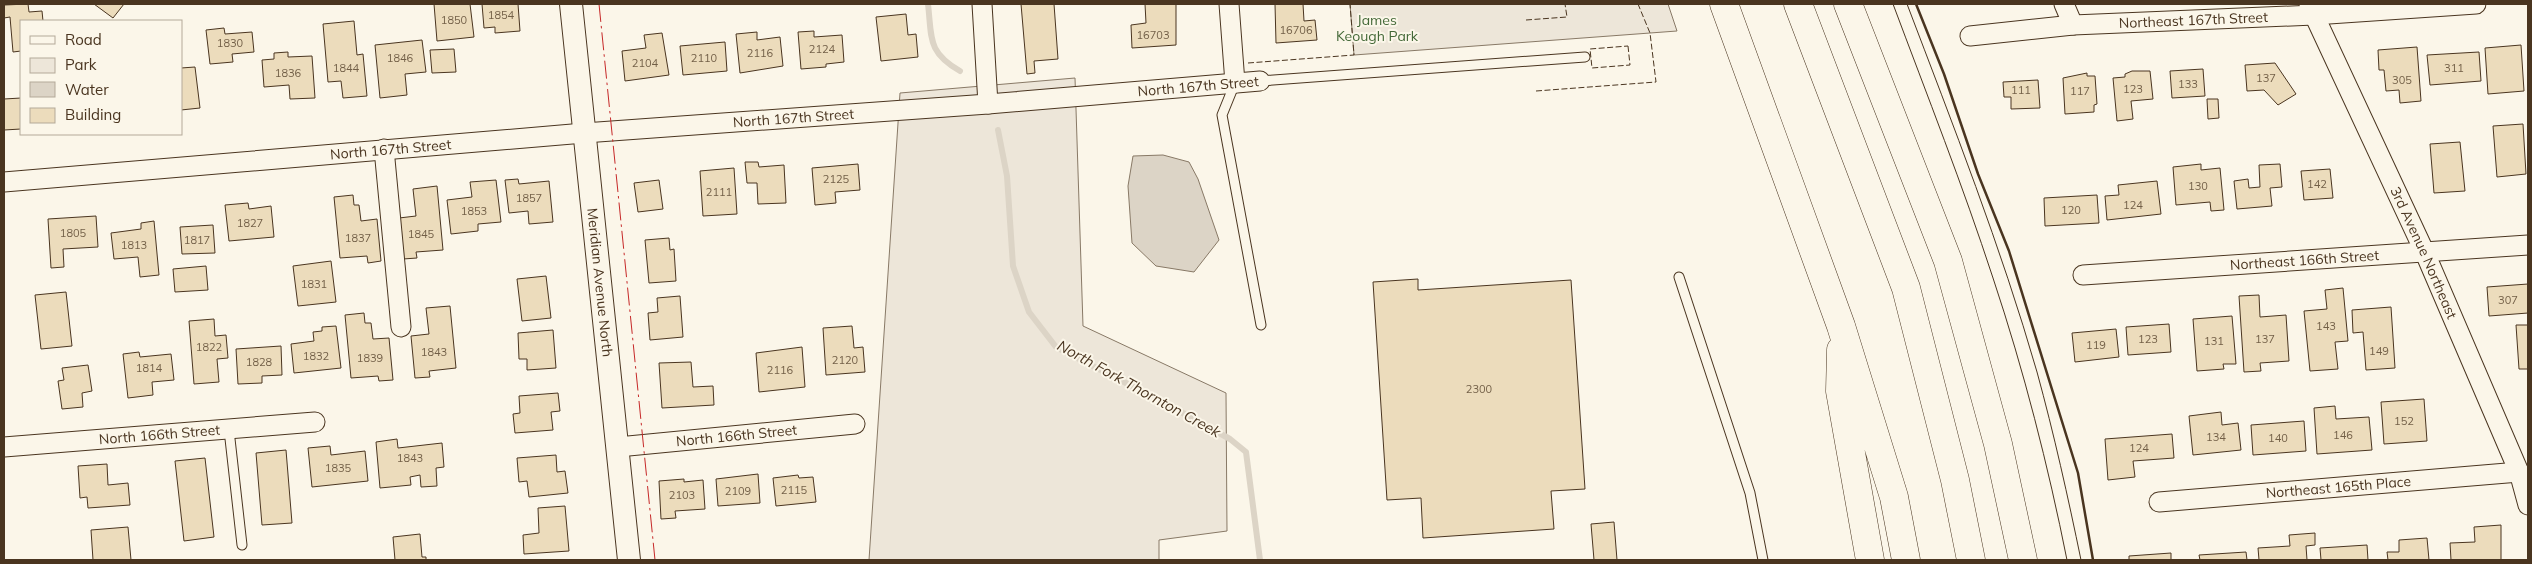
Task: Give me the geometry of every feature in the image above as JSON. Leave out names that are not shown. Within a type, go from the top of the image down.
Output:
[{"type":"highway","points":[[1724,4],[1841,326],[1894,497],[1906,560]]},
{"type":"highway","points":[[1798,4],[1906,288],[1955,480],[1971,560]]},
{"type":"highway","points":[[1848,4],[1948,261],[1998,444],[2023,560]]},
{"type":"highway","points":[[1841,326],[1840,392],[1870,560]]},
{"type":"street","name":"Meridian Avenue North","points":[[571,4],[629,560]]},
{"type":"street","points":[[982,4],[988,104]]},
{"type":"street","points":[[1229,4],[1235,83]]},
{"type":"street","points":[[2064,4],[2073,25]]},
{"type":"street","name":"Northeast 167th Street","points":[[1970,36],[2073,25],[2311,9],[2476,4]]},
{"type":"street","name":"3rd Avenue Northeast","points":[[2311,9],[2426,253],[2519,472],[2528,505]]},
{"type":"street","name":"North 167th Street","points":[[4,182],[384,149],[988,104],[1260,81]]},
{"type":"street","points":[[384,149],[401,327]]},
{"type":"street","name":"Northeast 166th Street","points":[[2083,275],[2528,245]]},
{"type":"street","name":"North 166th Street","points":[[4,448],[315,422]]},
{"type":"street","name":"North 166th Street","points":[[618,447],[855,424]]},
{"type":"street","name":"Northeast 165th Place","points":[[2159,502],[2519,472]]},
{"type":"lane","name":"North 167th Street","points":[[1260,81],[1585,57]]},
{"type":"lane","points":[[1235,83],[1222,115],[1261,325]]},
{"type":"lane","points":[[1679,277],[1750,493],[1763,560]]},
{"type":"lane","points":[[229,430],[242,545]]},
{"type":"green space","name":"James Keough Park","points":[[1350,4],[1668,4],[1677,31],[1354,55]]},
{"type":"green space","points":[[1075,78],[1083,326],[1226,393],[1227,531],[1159,540],[1159,560],[869,560],[900,93]]},
{"type":"water","points":[[1163,155],[1189,162],[1198,179],[1219,240],[1194,272],[1156,266],[1132,243],[1128,186],[1133,156]]},
{"type":"building","points":[[28,4],[29,12],[42,11],[43,20],[20,20],[20,51],[13,52],[10,17],[4,18],[4,5]]},
{"type":"building","points":[[94,4],[124,4],[113,18]]},
{"type":"building","points":[[434,4],[470,4],[474,37],[437,41]]},
{"type":"building","points":[[482,4],[518,4],[520,31],[495,33],[495,27],[484,28]]},
{"type":"building","points":[[1021,4],[1054,4],[1058,59],[1034,61],[1035,73],[1027,74]]},
{"type":"building","points":[[1145,4],[1176,4],[1176,45],[1132,48],[1131,25],[1146,23]]},
{"type":"building","points":[[1275,4],[1303,4],[1304,21],[1315,20],[1317,40],[1276,43]]},
{"type":"building","points":[[906,14],[908,35],[916,34],[918,57],[881,61],[876,17]]},
{"type":"building","points":[[354,21],[357,55],[363,54],[367,96],[343,98],[341,81],[328,82],[323,24]]},
{"type":"building","points":[[224,28],[225,34],[252,32],[254,52],[232,54],[233,62],[210,64],[206,30]]},
{"type":"building","points":[[814,31],[814,37],[842,35],[844,62],[826,64],[826,67],[801,69],[798,32]]},
{"type":"building","points":[[757,32],[757,40],[780,37],[783,66],[740,73],[736,34]]},
{"type":"building","points":[[662,33],[669,75],[625,81],[622,51],[646,48],[644,35]]},
{"type":"building","points":[[422,40],[426,72],[405,74],[407,95],[380,98],[375,45]]},
{"type":"building","points":[[725,42],[727,71],[683,75],[680,46]]},
{"type":"building","points":[[2521,45],[2524,91],[2488,94],[2485,48]]},
{"type":"building","points":[[2417,47],[2421,101],[2400,103],[2399,90],[2386,91],[2384,70],[2379,70],[2378,50]]},
{"type":"building","points":[[454,49],[456,72],[432,73],[430,50]]},
{"type":"building","points":[[288,52],[288,57],[312,56],[315,98],[290,99],[289,85],[264,87],[262,60],[274,59],[274,53]]},
{"type":"building","points":[[2479,52],[2481,81],[2430,85],[2427,55]]},
{"type":"building","points":[[2275,63],[2296,94],[2278,105],[2264,90],[2247,91],[2245,65]]},
{"type":"building","points":[[195,67],[200,108],[182,110],[182,68]]},
{"type":"building","points":[[2203,69],[2205,96],[2172,98],[2170,71]]},
{"type":"building","points":[[2132,71],[2150,71],[2153,99],[2131,101],[2133,119],[2117,121],[2113,78],[2125,77],[2125,74]]},
{"type":"building","points":[[2087,73],[2087,76],[2095,76],[2097,104],[2094,105],[2094,112],[2065,114],[2063,78]]},
{"type":"building","points":[[2038,80],[2040,108],[2011,109],[2011,97],[2004,97],[2003,82]]},
{"type":"building","points":[[20,98],[20,129],[4,130],[4,99]]},
{"type":"building","points":[[2207,99],[2218,99],[2219,118],[2208,119]]},
{"type":"building","points":[[2523,124],[2526,174],[2497,177],[2493,126]]},
{"type":"building","points":[[2460,142],[2465,191],[2434,193],[2430,144]]},
{"type":"building","points":[[745,162],[758,162],[759,167],[784,165],[786,203],[758,204],[757,183],[747,183]]},
{"type":"building","points":[[858,164],[860,190],[835,192],[836,203],[815,205],[812,168]]},
{"type":"building","points":[[2201,164],[2201,170],[2220,168],[2224,210],[2211,211],[2210,202],[2176,205],[2173,167]]},
{"type":"building","points":[[2280,164],[2282,187],[2270,188],[2272,206],[2237,209],[2234,181],[2248,179],[2249,188],[2260,187],[2259,165]]},
{"type":"building","points":[[734,168],[737,214],[703,216],[700,171]]},
{"type":"building","points":[[2330,169],[2333,198],[2304,200],[2301,171]]},
{"type":"building","points":[[518,179],[519,184],[549,181],[553,222],[529,224],[528,211],[509,213],[505,180]]},
{"type":"building","points":[[496,180],[501,222],[478,224],[478,231],[451,234],[447,200],[472,197],[470,182]]},
{"type":"building","points":[[659,180],[663,209],[638,212],[634,183]]},
{"type":"building","points":[[2157,181],[2161,214],[2107,220],[2105,196],[2119,195],[2118,185]]},
{"type":"building","points":[[437,186],[443,250],[416,252],[417,258],[403,259],[399,218],[416,216],[413,189]]},
{"type":"building","points":[[353,195],[354,205],[359,205],[361,221],[377,219],[381,261],[368,263],[367,256],[340,258],[334,197]]},
{"type":"building","points":[[2097,195],[2099,223],[2045,226],[2044,198]]},
{"type":"building","points":[[248,203],[249,209],[271,206],[274,237],[229,241],[225,205]]},
{"type":"building","points":[[96,216],[98,247],[63,249],[64,267],[51,268],[48,219]]},
{"type":"building","points":[[154,221],[159,275],[140,277],[138,257],[114,259],[111,233],[141,229],[141,223]]},
{"type":"building","points":[[213,225],[215,253],[182,254],[180,227]]},
{"type":"building","points":[[669,238],[670,250],[674,249],[676,281],[649,283],[645,240]]},
{"type":"building","points":[[331,261],[336,302],[298,306],[293,266]]},
{"type":"building","points":[[206,266],[208,290],[175,292],[173,269]]},
{"type":"building","points":[[546,276],[551,318],[522,321],[517,279]]},
{"type":"building","points":[[1418,279],[1418,290],[1571,280],[1585,489],[1551,491],[1554,529],[1423,538],[1421,498],[1387,500],[1373,282]]},
{"type":"building","points":[[2528,284],[2528,313],[2489,316],[2487,287]]},
{"type":"building","points":[[2343,288],[2348,341],[2335,342],[2338,369],[2310,371],[2304,311],[2327,309],[2325,290]]},
{"type":"building","points":[[66,292],[72,346],[41,349],[35,295]]},
{"type":"building","points":[[2259,295],[2260,317],[2286,315],[2289,361],[2260,363],[2261,371],[2244,372],[2239,296]]},
{"type":"building","points":[[680,296],[683,337],[650,340],[648,313],[658,312],[657,298]]},
{"type":"building","points":[[450,306],[456,368],[429,371],[430,377],[415,378],[411,336],[429,334],[426,308]]},
{"type":"building","points":[[2391,307],[2395,368],[2366,370],[2363,332],[2353,333],[2352,310]]},
{"type":"building","points":[[364,313],[365,323],[371,323],[373,339],[389,338],[393,380],[379,381],[378,376],[351,378],[345,315]]},
{"type":"building","points":[[2232,316],[2236,364],[2223,364],[2224,369],[2197,371],[2193,319]]},
{"type":"building","points":[[214,319],[215,336],[226,335],[228,358],[217,359],[219,382],[194,384],[189,321]]},
{"type":"building","points":[[2169,324],[2171,352],[2128,355],[2126,327]]},
{"type":"building","points":[[2516,325],[2528,325],[2528,369],[2519,369]]},
{"type":"building","points":[[336,326],[341,368],[294,373],[291,344],[314,341],[313,332],[322,331],[322,327]]},
{"type":"building","points":[[852,326],[854,348],[863,347],[865,372],[826,375],[823,328]]},
{"type":"building","points":[[2116,329],[2119,357],[2075,362],[2072,333]]},
{"type":"building","points":[[553,330],[556,368],[527,370],[527,359],[519,359],[518,333]]},
{"type":"building","points":[[281,346],[282,375],[262,376],[262,383],[238,384],[236,349]]},
{"type":"building","points":[[802,347],[805,387],[759,392],[756,353]]},
{"type":"building","points":[[139,352],[140,357],[171,354],[174,380],[152,382],[153,395],[128,398],[123,354]]},
{"type":"building","points":[[691,362],[693,387],[713,386],[714,405],[662,408],[659,363]]},
{"type":"building","points":[[88,365],[92,391],[82,393],[83,407],[62,409],[58,381],[64,380],[62,368]]},
{"type":"building","points":[[558,393],[560,411],[551,412],[553,430],[515,433],[513,414],[520,413],[519,396]]},
{"type":"building","points":[[2424,399],[2427,441],[2384,444],[2381,402]]},
{"type":"building","points":[[2335,406],[2336,419],[2369,417],[2372,450],[2317,454],[2314,408]]},
{"type":"building","points":[[2221,412],[2222,425],[2238,423],[2241,450],[2193,455],[2189,416]]},
{"type":"building","points":[[2304,421],[2306,451],[2253,455],[2251,425]]},
{"type":"building","points":[[2172,434],[2174,458],[2133,461],[2135,477],[2108,480],[2105,439]]},
{"type":"building","points":[[397,439],[398,448],[442,443],[444,467],[436,468],[437,486],[421,487],[420,475],[410,477],[411,485],[380,488],[376,442]]},
{"type":"building","points":[[330,446],[331,455],[365,451],[368,481],[312,487],[308,448]]},
{"type":"building","points":[[286,450],[292,523],[262,525],[256,453]]},
{"type":"building","points":[[556,455],[557,472],[565,471],[568,493],[529,497],[527,481],[519,482],[517,458]]},
{"type":"building","points":[[205,458],[214,537],[184,541],[175,461]]},
{"type":"building","points":[[107,464],[108,485],[128,483],[130,505],[88,508],[87,497],[80,498],[78,466]]},
{"type":"building","points":[[758,474],[760,503],[718,506],[716,479]]},
{"type":"building","points":[[798,475],[799,478],[813,477],[816,502],[776,506],[773,478]]},
{"type":"building","points":[[684,479],[684,482],[703,480],[705,509],[675,511],[676,518],[661,519],[659,481]]},
{"type":"building","points":[[565,506],[569,551],[524,554],[523,535],[539,533],[538,508]]},
{"type":"building","points":[[1614,522],[1617,560],[1594,560],[1591,524]]},
{"type":"building","points":[[2501,525],[2501,560],[2451,560],[2450,543],[2475,542],[2474,527]]},
{"type":"building","points":[[128,527],[131,560],[93,560],[91,530]]},
{"type":"building","points":[[2315,533],[2315,545],[2306,546],[2307,560],[2259,560],[2258,548],[2290,546],[2289,535]]},
{"type":"building","points":[[420,534],[422,557],[426,557],[426,560],[395,560],[393,537]]},
{"type":"building","points":[[2427,538],[2429,560],[2388,560],[2387,552],[2399,552],[2399,540]]},
{"type":"building","points":[[2367,545],[2368,560],[2321,560],[2320,548]]},
{"type":"building","points":[[2246,552],[2247,560],[2200,560],[2199,555]]},
{"type":"building","points":[[2171,553],[2171,560],[2129,560],[2129,556]]},
{"type":"waterway","name":"North Fork Thornton Creek","points":[[928,4],[931,35],[936,50],[949,64],[960,71]]},
{"type":"waterway","name":"North Fork Thornton Creek","points":[[998,130],[1007,176],[1013,266],[1029,312],[1056,347],[1230,439],[1246,452],[1260,560]]},
{"type":"tram line","points":[[1893,4],[1970,209],[2015,348],[2035,418],[2067,560]]},
{"type":"tram line","points":[[1907,4],[1976,186],[2023,325],[2049,419],[2081,560]]},
{"type":"fence","points":[[1248,63],[1354,55],[1350,4]]},
{"type":"fence","points":[[1526,20],[1567,17],[1565,4]]},
{"type":"fence","points":[[1536,91],[1656,82],[1650,33],[1638,4]]},
{"type":"fence","points":[[1628,46],[1630,65],[1592,68],[1590,49],[1628,46]]},
{"type":"wall","points":[[1916,4],[1944,74],[1978,174],[2009,251],[2078,473],[2093,560]]},
{"type":"power","points":[[599,4],[655,560]]}]
